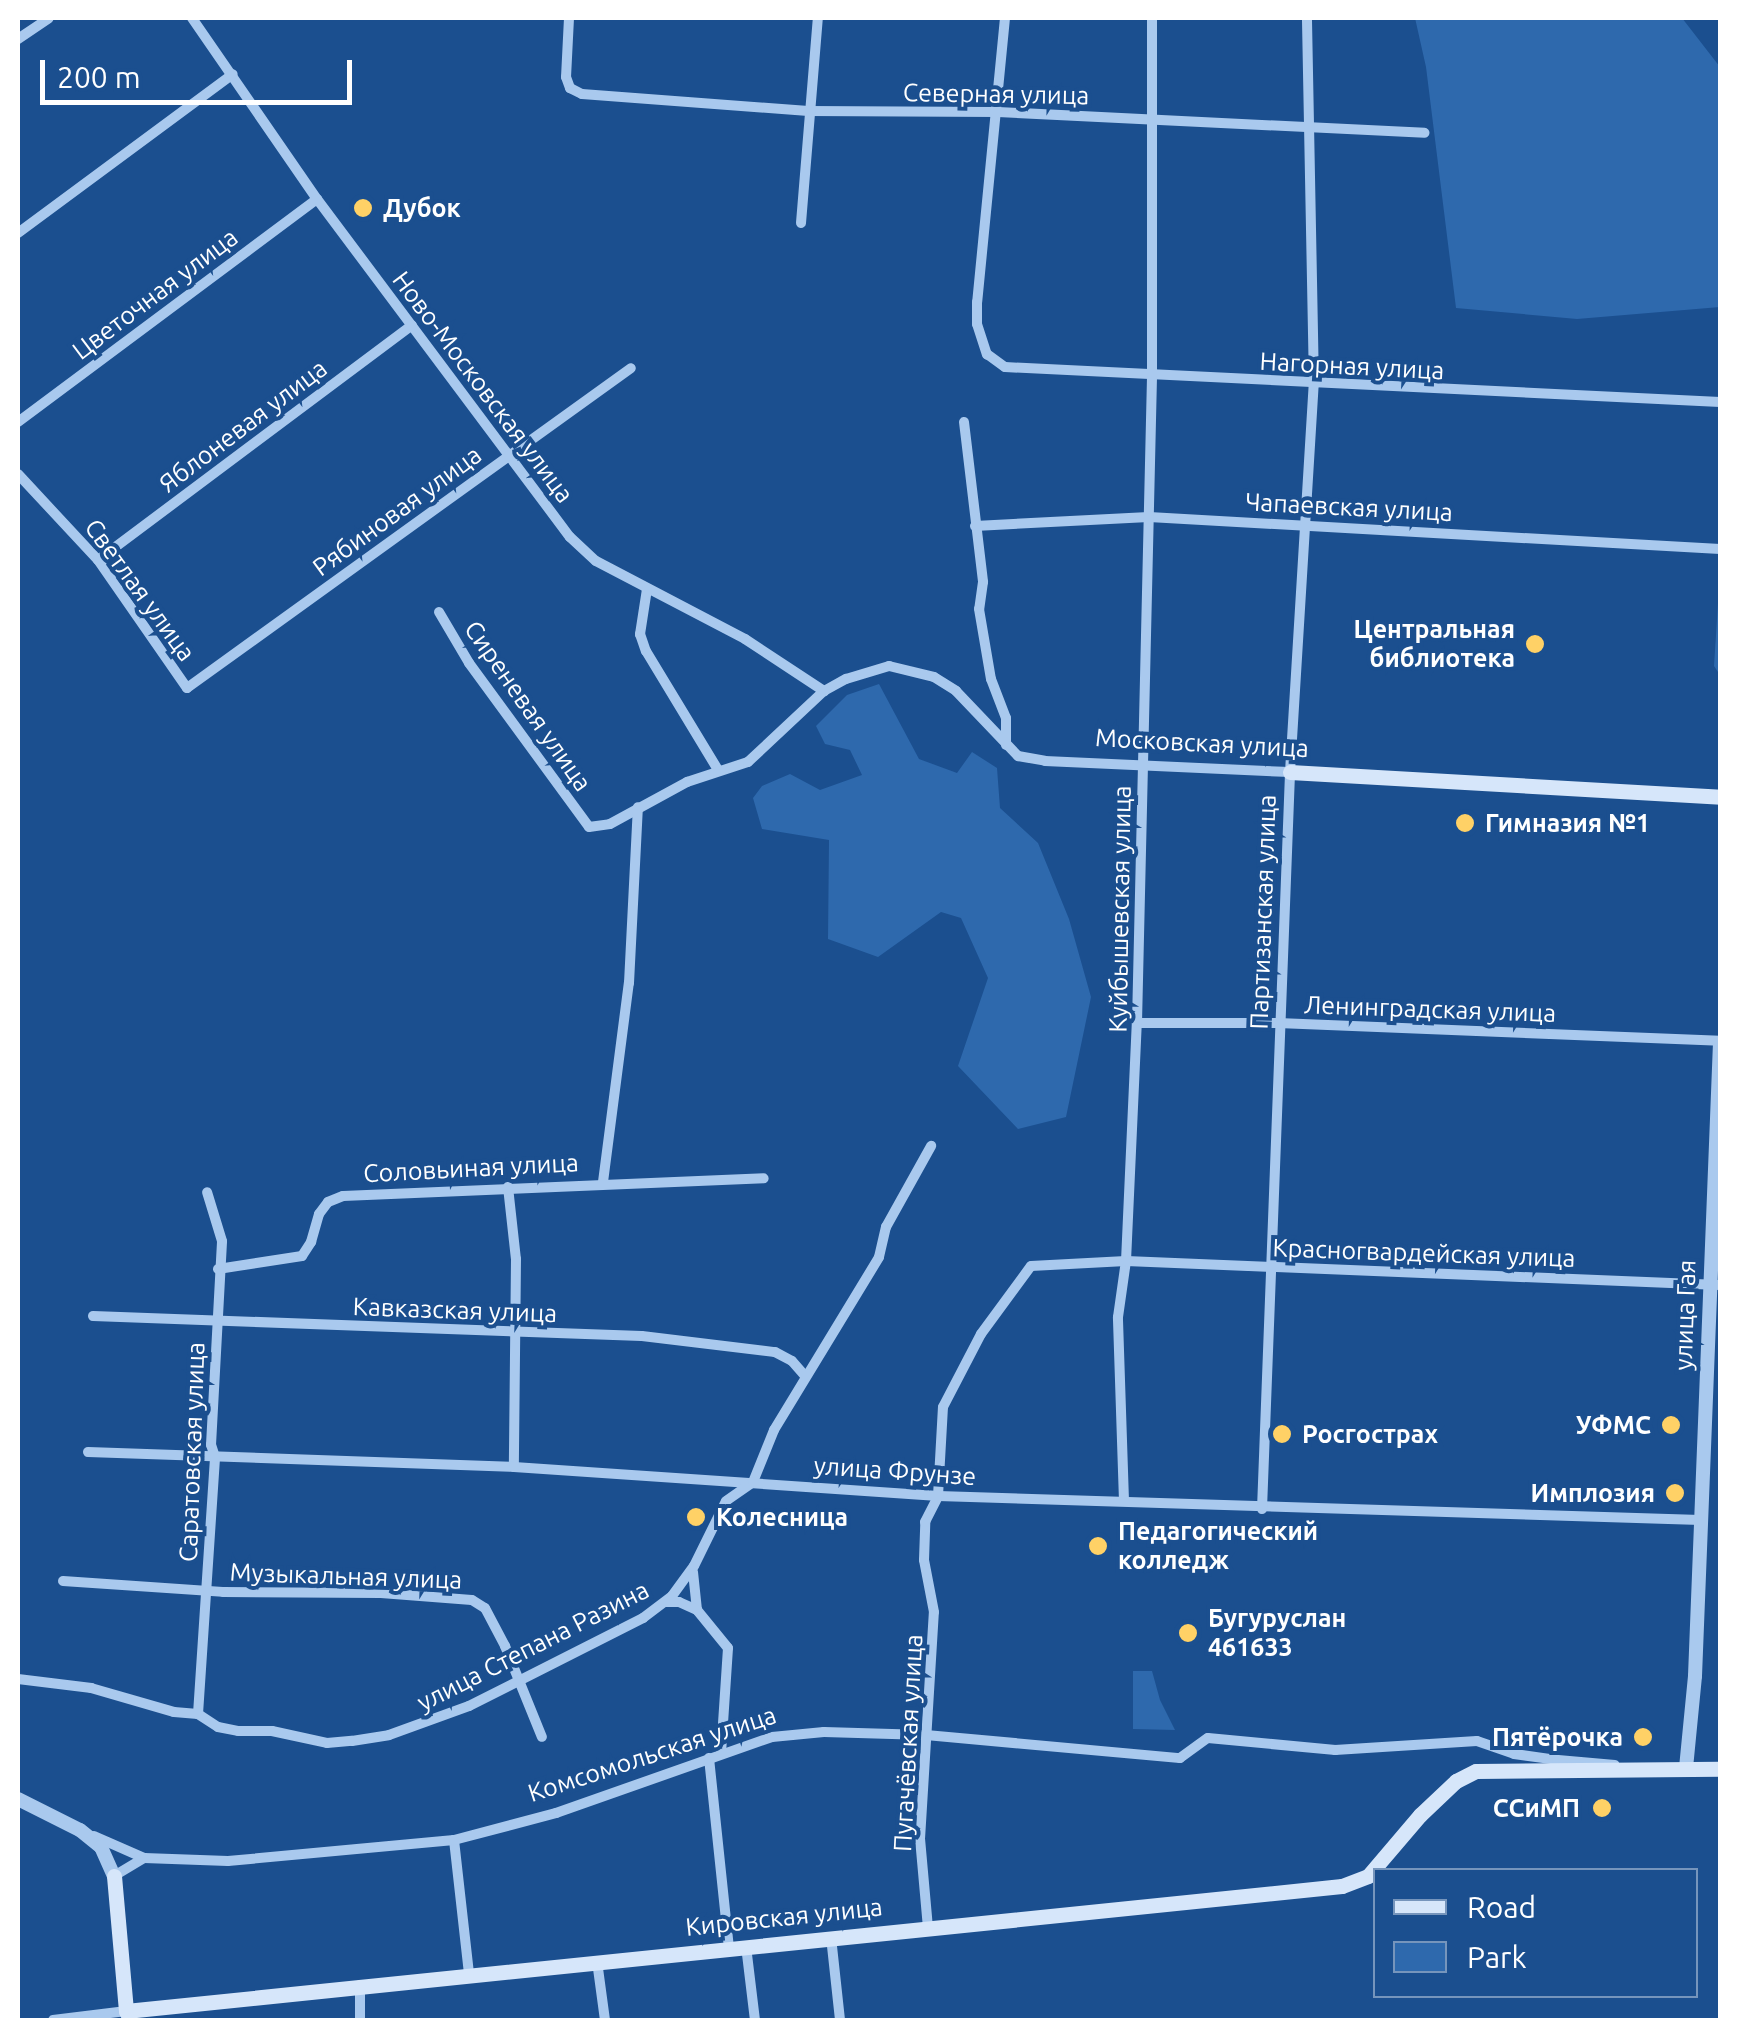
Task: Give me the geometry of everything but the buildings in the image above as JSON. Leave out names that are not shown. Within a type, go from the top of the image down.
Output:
[{"type":"main road","name":"Московская улица","points":[[1290,772],[1720,797]]},
{"type":"main road","name":"Комсомольская улица","points":[[1476,1771],[1562,1764],[1720,1769]]},
{"type":"main road","name":"Кировская улица","points":[[1375,1868],[1420,1815],[1456,1781],[1476,1771]]},
{"type":"main road","name":"Кировская улица","points":[[126,2016],[360,1985],[1342,1886],[1373,1870]]},
{"type":"main road","points":[[114,1876],[126,2016]]},
{"type":"street","points":[[18,40],[49,18]]},
{"type":"street","name":"Ново-Московская улица","points":[[192,18],[317,199],[570,537],[596,561],[745,639],[824,691]]},
{"type":"street","name":"Северная улица","points":[[570,18],[570,88],[582,94],[646,102],[808,111],[998,112],[1424,133]]},
{"type":"street","points":[[801,223],[818,18]]},
{"type":"street","points":[[998,112],[1004,18]]},
{"type":"street","name":"Куйбышевская улица","points":[[1124,1501],[1118,1318],[1126,1261],[1138,1023],[1152,376],[1152,18]]},
{"type":"street","name":"Партизанская улица","points":[[1262,1509],[1278,1022],[1314,385],[1308,18]]},
{"type":"street","points":[[18,233],[233,74]]},
{"type":"street","name":"Нагорная улица","points":[[998,112],[977,324],[986,354],[1006,367],[1720,402]]},
{"type":"street","name":"Цветочная улица","points":[[18,422],[317,199]]},
{"type":"street","name":"Яблоневая улица","points":[[98,560],[412,325]]},
{"type":"street","name":"Рябиновая улица","points":[[187,688],[631,368]]},
{"type":"street","points":[[964,422],[983,582],[979,610],[991,679],[1006,718],[1006,746]]},
{"type":"street","name":"Светлая улица","points":[[18,474],[98,560],[187,688]]},
{"type":"street","name":"Чапаевская улица","points":[[975,526],[1149,517],[1720,549]]},
{"type":"street","points":[[647,589],[640,634],[646,651],[718,770]]},
{"type":"street","name":"Сиреневая улица","points":[[439,612],[469,662],[589,827],[598,829],[718,770],[748,762],[824,691]]},
{"type":"street","points":[[824,691],[846,679],[889,666],[934,677],[974,706],[1006,746]]},
{"type":"street","name":"Московская улица","points":[[1006,746],[1018,756],[1045,761],[1290,772]]},
{"type":"street","points":[[603,1182],[628,983],[638,807]]},
{"type":"street","name":"Ленинградская улица","points":[[1138,1023],[1278,1022],[1720,1042]]},
{"type":"street","name":"улица Гая","points":[[1686,1768],[1714,1285],[1720,1042]]},
{"type":"street","name":"улица Степана Разина","points":[[18,1678],[91,1688],[174,1712],[198,1714],[218,1727],[238,1731],[272,1730],[327,1743],[352,1741],[417,1726],[643,1618],[666,1602],[694,1566],[726,1501],[753,1482],[774,1430],[879,1257],[886,1228],[931,1146]]},
{"type":"street","name":"Соловьиная улица","points":[[218,1269],[302,1256],[311,1242],[319,1214],[328,1202],[343,1196],[764,1178]]},
{"type":"street","points":[[508,1187],[518,1332],[514,1468]]},
{"type":"street","name":"Саратовская улица","points":[[198,1714],[215,1457],[211,1445],[222,1241],[207,1192]]},
{"type":"street","name":"Красногвардейская улица","points":[[1126,1261],[1714,1285]]},
{"type":"street","name":"Пугачёвская улица","points":[[928,1928],[920,1839],[934,1667],[926,1522],[938,1496],[943,1407],[950,1386],[981,1334],[1031,1266],[1126,1261]]},
{"type":"street","name":"Кавказская улица","points":[[93,1316],[642,1336],[775,1352],[792,1360],[805,1376]]},
{"type":"street","name":"улица Фрунзе","points":[[88,1452],[514,1468],[938,1496],[1701,1520]]},
{"type":"street","points":[[694,1566],[697,1610]]},
{"type":"street","name":"Музыкальная улица","points":[[63,1580],[472,1600],[484,1608],[542,1736]]},
{"type":"street","points":[[666,1602],[679,1602],[697,1610],[728,1648],[721,1754]]},
{"type":"street","name":"Комсомольская улица","points":[[144,1858],[228,1860],[454,1840],[556,1813],[772,1737],[824,1732],[926,1736],[1180,1758],[1208,1738],[1335,1750],[1477,1741],[1562,1764]]},
{"type":"street","points":[[709,1758],[728,1948]]},
{"type":"street","points":[[18,1799],[144,1858]]},
{"type":"street","points":[[80,1830],[101,1847],[114,1876],[144,1858]]},
{"type":"street","points":[[454,1840],[469,1974]]},
{"type":"street","points":[[831,1938],[840,2020]]},
{"type":"street","points":[[746,1946],[755,2020]]},
{"type":"street","points":[[598,1961],[604,2020]]},
{"type":"street","points":[[360,1985],[360,2020]]},
{"type":"street","name":"Кировская улица","points":[[54,2020],[126,2016]]},
{"type":"green space","points":[[1415,18],[1682,18],[1720,67],[1720,307],[1577,319],[1456,308],[1426,67]]},
{"type":"green space","points":[[1720,572],[1720,675],[1714,666]]},
{"type":"green space","points":[[879,684],[919,759],[957,773],[972,752],[997,768],[1000,808],[1038,843],[1069,919],[1091,997],[1066,1117],[1018,1129],[958,1066],[988,978],[961,918],[941,912],[878,957],[828,939],[829,840],[762,829],[753,798],[762,786],[790,774],[820,790],[862,775],[850,750],[825,744],[816,726],[847,695]]},
{"type":"green space","points":[[1133,1671],[1152,1671],[1160,1700],[1175,1730],[1133,1729]]},
{"type":"place","name":"Дубок","points":[[363,208]]},
{"type":"place","name":"Центральная библиотека","points":[[1535,644]]},
{"type":"place","name":"Гимназия №1","points":[[1465,823]]},
{"type":"place","name":"УФМС","points":[[1671,1425]]},
{"type":"place","name":"Росгострах","points":[[1282,1434]]},
{"type":"place","name":"Имплозия","points":[[1675,1493]]},
{"type":"place","name":"Колесница","points":[[696,1517]]},
{"type":"place","name":"Педагогический колледж","points":[[1098,1546]]},
{"type":"place","name":"Бугуруслан 461633","points":[[1188,1633]]},
{"type":"place","name":"Пятёрочка","points":[[1643,1737]]},
{"type":"place","name":"ССиМП","points":[[1602,1808]]}]
